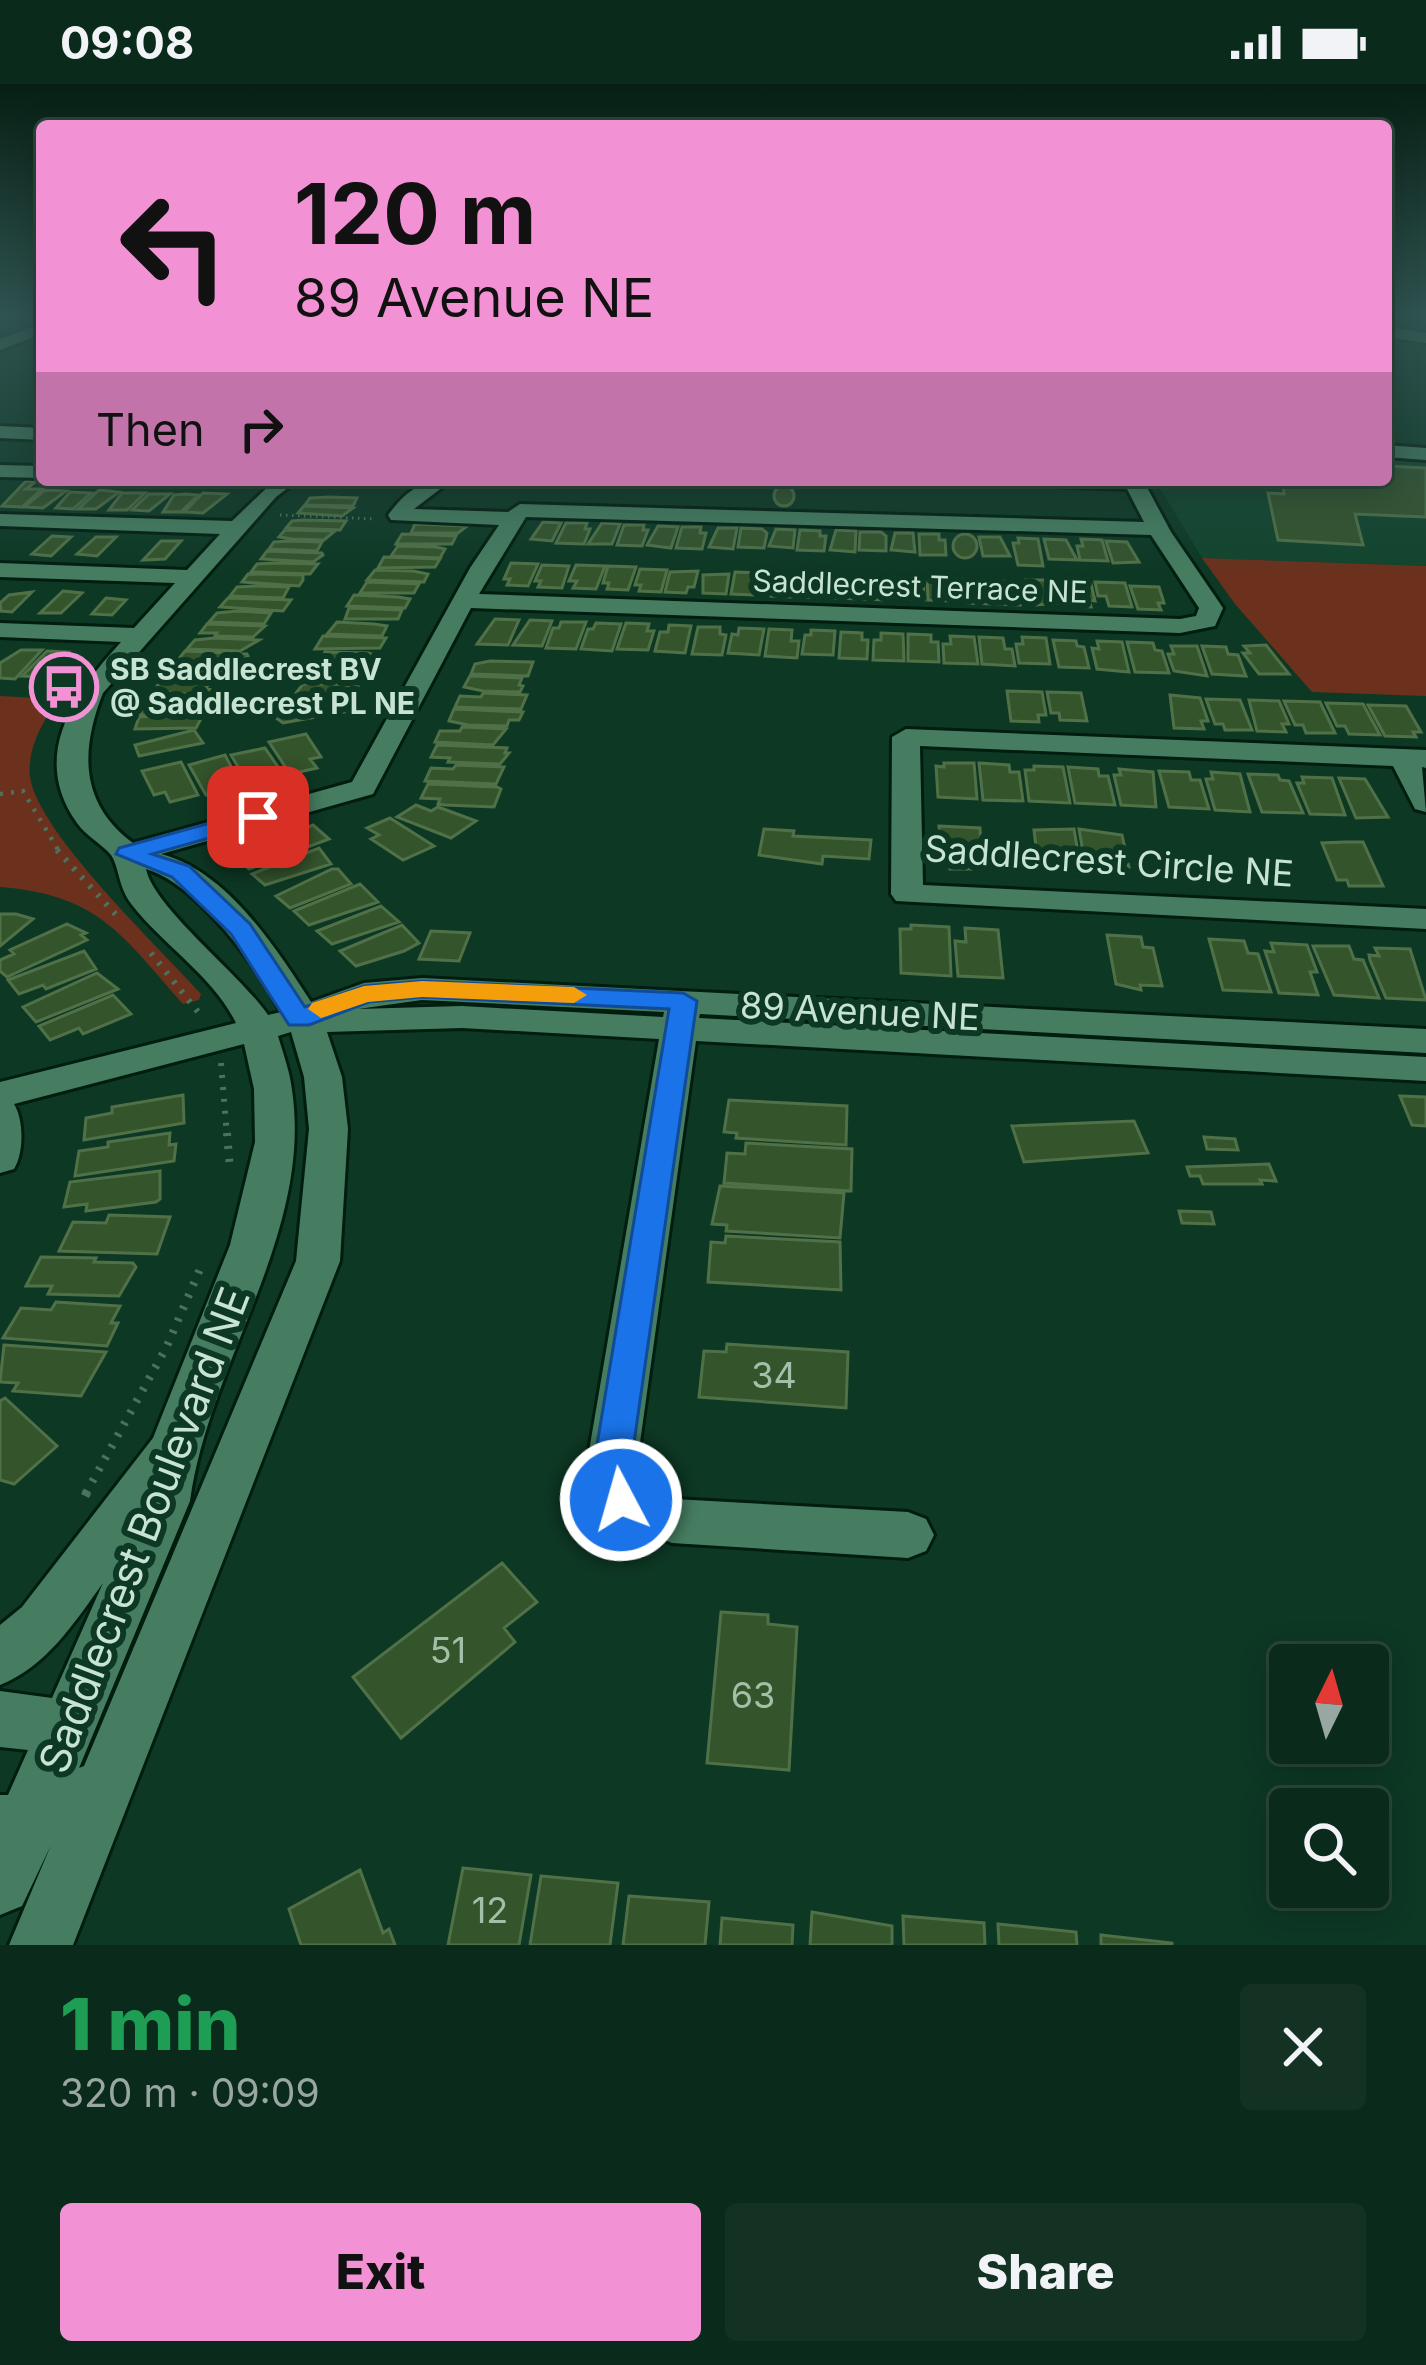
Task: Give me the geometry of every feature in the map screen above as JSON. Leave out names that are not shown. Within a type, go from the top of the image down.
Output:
[{"type":"street","points":[[8,433],[36,421]]},
{"type":"street","points":[[1392,452],[1426,454]]},
{"type":"street","points":[[0,471],[36,472]]},
{"type":"street","name":"Saddlecrest Boulevard NE","points":[[0,1884],[14,1825],[71,1728],[165,1501],[173,1448],[248,1263],[272,1172],[279,1024],[241,929],[181,872],[128,854],[90,816],[73,782],[69,751],[74,727],[91,692],[279,486]]},
{"type":"street","points":[[399,514],[412,498],[432,486]]},
{"type":"street","name":"Saddlecrest Terrace NE","points":[[466,601],[1180,626],[1206,621],[1211,608],[1136,486]]},
{"type":"street","points":[[128,854],[363,788],[520,510],[1158,529]]},
{"type":"street","points":[[399,514],[514,519]]},
{"type":"street","points":[[0,520],[246,521]]},
{"type":"street","points":[[0,570],[196,577]]},
{"type":"street","points":[[0,630],[144,636]]},
{"type":"street","name":"Saddlecrest Circle NE","points":[[1426,803],[1414,759],[906,737],[907,894],[1426,919]]},
{"type":"street","points":[[681,1014],[613,1457],[621,1500],[671,1521],[908,1535]]},
{"type":"street","name":"89 Avenue NE","points":[[681,1014],[1426,1069]]},
{"type":"street","name":"89 Avenue NE","points":[[0,1095],[279,1024],[438,1016],[681,1014],[1426,1041]]},
{"type":"street","name":"Saddlecrest Boulevard NE","points":[[41,1945],[318,1261],[330,1169],[330,1124],[315,1048],[279,1024]]},
{"type":"street","points":[[0,1113],[0,1159]]},
{"type":"street","points":[[0,1659],[41,1625],[173,1448]]},
{"type":"street","points":[[0,1719],[71,1728],[106,1786],[14,1825]]},
{"type":"path","points":[[246,521],[378,519],[399,514]]},
{"type":"path","points":[[0,794],[23,791],[56,851],[123,922]]},
{"type":"path","points":[[138,938],[199,1009],[225,1074],[230,1168],[226,1188]]},
{"type":"path","points":[[83,1500],[167,1346],[208,1248]]},
{"type":"shaded area","points":[[1392,459],[1426,462],[1426,566],[1202,558],[1159,486],[1392,486]]},
{"type":"shaded area","points":[[1202,558],[1426,566],[1426,696],[1312,692],[1235,604]]},
{"type":"shaded area","points":[[0,696],[58,699],[31,755],[30,776],[37,799],[76,857],[201,994],[199,1000],[183,1004],[124,939],[85,909],[34,891],[0,887]]},
{"type":"building","points":[[1392,466],[1426,468],[1426,517],[1355,514],[1363,545],[1278,540],[1268,493],[1284,494],[1283,486],[1392,486]]},
{"type":"building","points":[[26,481],[35,482],[26,489],[42,489],[22,507],[2,506]]},
{"type":"building","points":[[784,486],[794,496],[784,506],[774,496]]},
{"type":"building","points":[[45,490],[66,491],[43,508],[24,507]]},
{"type":"building","points":[[99,490],[119,492],[96,509],[78,509]]},
{"type":"building","points":[[70,492],[91,493],[73,509],[56,508]]},
{"type":"building","points":[[122,493],[145,493],[127,510],[109,510]]},
{"type":"building","points":[[203,493],[227,494],[203,513],[184,512]]},
{"type":"building","points":[[149,494],[170,494],[149,511],[132,510]]},
{"type":"building","points":[[174,495],[198,495],[181,512],[163,512]]},
{"type":"building","points":[[310,498],[357,498],[353,506],[305,505]]},
{"type":"building","points":[[304,506],[353,508],[342,516],[298,513]]},
{"type":"building","points":[[292,521],[346,521],[340,530],[286,528]]},
{"type":"building","points":[[543,522],[561,523],[552,541],[531,539]]},
{"type":"building","points":[[566,523],[587,523],[585,529],[590,529],[584,544],[556,543]]},
{"type":"building","points":[[602,523],[620,524],[612,544],[588,544]]},
{"type":"building","points":[[415,524],[467,526],[458,533],[411,533]]},
{"type":"building","points":[[624,525],[644,525],[643,530],[648,530],[642,546],[617,545]]},
{"type":"building","points":[[658,526],[678,527],[671,548],[647,545]]},
{"type":"building","points":[[682,527],[701,527],[700,533],[706,533],[702,549],[676,548]]},
{"type":"building","points":[[718,528],[737,528],[733,549],[709,547]]},
{"type":"building","points":[[741,528],[767,533],[764,548],[738,547]]},
{"type":"building","points":[[776,529],[795,530],[793,548],[769,546]]},
{"type":"building","points":[[285,530],[335,531],[324,540],[279,537]]},
{"type":"building","points":[[800,530],[826,536],[824,551],[797,550]]},
{"type":"building","points":[[836,530],[856,531],[855,552],[830,550]]},
{"type":"building","points":[[860,532],[881,532],[886,536],[886,551],[859,550]]},
{"type":"building","points":[[895,533],[913,533],[915,552],[891,550]]},
{"type":"building","points":[[402,534],[456,536],[452,544],[396,544]]},
{"type":"building","points":[[919,534],[939,534],[939,540],[945,540],[946,555],[920,555]]},
{"type":"building","points":[[965,534],[974,537],[974,555],[965,558],[956,555],[953,546],[956,537]]},
{"type":"building","points":[[52,536],[71,537],[51,556],[32,554]]},
{"type":"building","points":[[96,537],[116,537],[97,556],[77,554]]},
{"type":"building","points":[[979,537],[1000,537],[1010,556],[983,556]]},
{"type":"building","points":[[1018,538],[1038,539],[1043,566],[1018,565],[1013,543],[1019,543]]},
{"type":"building","points":[[1044,539],[1066,540],[1077,560],[1049,559]]},
{"type":"building","points":[[1081,539],[1102,540],[1108,561],[1080,560],[1077,546],[1083,546]]},
{"type":"building","points":[[161,541],[181,541],[165,559],[143,560]]},
{"type":"building","points":[[1106,541],[1127,542],[1139,562],[1113,563]]},
{"type":"building","points":[[274,542],[322,542],[317,551],[269,549]]},
{"type":"building","points":[[398,546],[445,549],[440,558],[391,556]]},
{"type":"building","points":[[267,551],[323,555],[313,562],[261,559]]},
{"type":"building","points":[[384,557],[440,559],[435,567],[378,568]]},
{"type":"building","points":[[511,563],[538,564],[528,586],[507,585],[510,579],[504,579]]},
{"type":"building","points":[[257,564],[318,564],[310,574],[251,572]]},
{"type":"building","points":[[542,565],[569,566],[562,588],[538,587],[541,581],[535,581]]},
{"type":"building","points":[[576,565],[605,566],[596,589],[573,588],[577,581],[569,581]]},
{"type":"building","points":[[608,566],[636,567],[628,590],[607,589],[609,583],[603,583]]},
{"type":"building","points":[[640,569],[667,570],[661,592],[639,591],[641,585],[635,585]]},
{"type":"building","points":[[375,570],[428,574],[424,582],[367,580]]},
{"type":"building","points":[[698,571],[694,587],[686,593],[665,592],[670,572]]},
{"type":"building","points":[[735,572],[762,573],[760,589],[754,589],[753,595],[731,594]]},
{"type":"building","points":[[248,574],[303,575],[303,580],[299,586],[242,582]]},
{"type":"building","points":[[729,574],[726,594],[703,593],[703,575]]},
{"type":"building","points":[[800,574],[826,574],[825,592],[819,592],[819,597],[798,597]]},
{"type":"building","points":[[768,575],[794,575],[791,597],[771,596],[772,589],[765,589]]},
{"type":"building","points":[[832,576],[859,577],[858,599],[836,598],[837,591],[830,591]]},
{"type":"building","points":[[864,576],[890,577],[886,600],[863,599]]},
{"type":"building","points":[[895,578],[923,578],[924,600],[895,595]]},
{"type":"building","points":[[927,579],[956,580],[957,596],[949,596],[950,601],[928,600]]},
{"type":"building","points":[[959,579],[988,580],[991,604],[968,603],[968,597],[961,596]]},
{"type":"building","points":[[993,580],[1021,583],[1024,598],[1018,598],[1020,605],[997,604]]},
{"type":"building","points":[[1026,580],[1056,580],[1064,603],[1036,605],[1035,599],[1029,599]]},
{"type":"building","points":[[367,582],[419,584],[414,593],[360,593]]},
{"type":"building","points":[[1061,582],[1091,584],[1095,601],[1089,600],[1091,607],[1066,606]]},
{"type":"building","points":[[1095,582],[1125,583],[1132,607],[1109,606],[1106,596],[1098,596]]},
{"type":"building","points":[[1130,586],[1159,587],[1161,610],[1138,609]]},
{"type":"building","points":[[237,587],[289,587],[283,598],[230,596]]},
{"type":"building","points":[[63,591],[82,593],[61,613],[40,613]]},
{"type":"building","points":[[32,592],[12,612],[1,611],[0,603],[9,595]]},
{"type":"building","points":[[354,595],[410,599],[405,608],[347,606]]},
{"type":"building","points":[[106,598],[126,600],[112,615],[92,614]]},
{"type":"building","points":[[228,598],[291,600],[283,611],[220,607]]},
{"type":"building","points":[[349,608],[402,610],[398,619],[345,619]]},
{"type":"building","points":[[217,613],[271,613],[264,624],[209,622]]},
{"type":"building","points":[[495,619],[519,620],[508,645],[477,644]]},
{"type":"building","points":[[530,620],[552,621],[542,646],[513,645]]},
{"type":"building","points":[[337,622],[387,626],[382,636],[327,634]]},
{"type":"building","points":[[561,622],[586,622],[576,649],[546,648],[553,628]]},
{"type":"building","points":[[596,623],[621,624],[612,651],[581,649],[588,629]]},
{"type":"building","points":[[626,623],[649,624],[647,631],[654,631],[648,650],[617,649]]},
{"type":"building","points":[[207,624],[265,626],[253,637],[215,636],[217,633],[200,633]]},
{"type":"building","points":[[669,625],[691,626],[685,653],[655,651],[660,632],[668,632]]},
{"type":"building","points":[[698,627],[720,627],[720,634],[726,635],[722,655],[692,654]]},
{"type":"building","points":[[739,628],[764,629],[759,655],[728,653],[732,634],[738,635]]},
{"type":"building","points":[[769,629],[792,630],[791,641],[799,641],[797,658],[765,656]]},
{"type":"building","points":[[811,630],[835,631],[833,655],[802,654],[805,635],[811,635]]},
{"type":"building","points":[[841,632],[862,633],[862,640],[868,640],[867,659],[839,658]]},
{"type":"building","points":[[881,633],[903,634],[904,661],[873,660],[874,640],[881,640]]},
{"type":"building","points":[[908,634],[931,635],[931,642],[938,642],[939,662],[908,661]]},
{"type":"building","points":[[323,636],[386,638],[380,648],[315,649]]},
{"type":"building","points":[[950,636],[974,637],[978,664],[944,663],[943,644],[951,644]]},
{"type":"building","points":[[979,637],[1003,638],[1005,649],[1012,649],[1015,666],[982,664]]},
{"type":"building","points":[[1022,637],[1046,638],[1050,664],[1019,663],[1016,644],[1023,644]]},
{"type":"building","points":[[195,640],[259,640],[240,651],[187,649]]},
{"type":"building","points":[[1053,640],[1076,641],[1084,647],[1089,668],[1059,667]]},
{"type":"building","points":[[1097,641],[1122,642],[1129,672],[1097,669],[1092,648],[1099,649]]},
{"type":"building","points":[[1127,642],[1153,643],[1155,650],[1162,651],[1169,673],[1135,672]]},
{"type":"building","points":[[1266,645],[1289,674],[1259,674],[1243,653],[1250,653],[1244,646]]},
{"type":"building","points":[[1171,646],[1197,646],[1207,676],[1174,671],[1168,654],[1174,654]]},
{"type":"building","points":[[1202,646],[1226,647],[1228,654],[1238,655],[1246,676],[1212,674]]},
{"type":"building","points":[[21,650],[42,650],[15,679],[0,678],[0,663]]},
{"type":"building","points":[[47,651],[68,652],[62,658],[69,659],[52,677],[22,676]]},
{"type":"building","points":[[185,651],[248,656],[236,666],[177,661]]},
{"type":"building","points":[[325,652],[379,656],[374,666],[318,664]]},
{"type":"building","points":[[533,662],[528,676],[471,674],[475,664]]},
{"type":"building","points":[[313,667],[371,669],[365,679],[308,680]]},
{"type":"building","points":[[171,668],[236,668],[236,673],[231,681],[163,678]]},
{"type":"building","points":[[470,676],[522,678],[519,685],[523,686],[520,692],[464,687]]},
{"type":"building","points":[[161,681],[210,683],[206,688],[211,689],[206,696],[153,691]]},
{"type":"building","points":[[303,684],[358,687],[355,697],[293,697]]},
{"type":"building","points":[[1007,691],[1042,692],[1046,715],[1038,715],[1039,722],[1011,721]]},
{"type":"building","points":[[1047,692],[1081,693],[1087,721],[1060,720],[1059,713],[1051,713]]},
{"type":"building","points":[[483,693],[527,695],[521,709],[455,707],[460,696],[481,697]]},
{"type":"building","points":[[1170,695],[1200,698],[1208,721],[1201,721],[1204,729],[1174,728]]},
{"type":"building","points":[[204,698],[205,711],[140,715],[144,704]]},
{"type":"building","points":[[1206,699],[1240,700],[1252,730],[1225,730],[1223,724],[1215,724]]},
{"type":"building","points":[[344,700],[349,711],[283,723],[276,718],[279,709]]},
{"type":"building","points":[[1249,700],[1279,701],[1289,724],[1282,724],[1286,732],[1257,731]]},
{"type":"building","points":[[1284,701],[1320,702],[1335,733],[1306,733],[1303,725],[1295,725]]},
{"type":"building","points":[[1326,703],[1363,704],[1380,735],[1349,734],[1345,726],[1337,726]]},
{"type":"building","points":[[1368,705],[1406,706],[1421,732],[1413,732],[1416,737],[1385,736]]},
{"type":"building","points":[[454,709],[523,712],[507,726],[468,725],[449,721]]},
{"type":"building","points":[[204,713],[196,728],[135,729],[139,717]]},
{"type":"building","points":[[506,729],[493,745],[435,742],[440,731]]},
{"type":"building","points":[[194,730],[203,743],[139,756],[135,745]]},
{"type":"building","points":[[306,734],[321,757],[310,759],[317,768],[290,774],[269,742]]},
{"type":"building","points":[[437,745],[507,748],[505,753],[509,753],[500,764],[448,762],[450,758],[431,757]]},
{"type":"building","points":[[265,748],[285,777],[256,784],[251,776],[244,777],[231,755]]},
{"type":"building","points":[[225,755],[235,774],[226,776],[233,789],[206,795],[189,765]]},
{"type":"building","points":[[181,762],[198,795],[170,802],[165,792],[154,795],[142,771]]},
{"type":"building","points":[[944,763],[974,763],[977,799],[938,797],[936,766],[944,767]]},
{"type":"building","points":[[979,763],[1009,765],[1010,772],[1019,772],[1023,801],[983,800]]},
{"type":"building","points":[[456,765],[504,767],[496,784],[425,781],[431,768],[453,769]]},
{"type":"building","points":[[1034,766],[1063,767],[1070,803],[1029,801],[1025,770],[1034,770]]},
{"type":"building","points":[[1068,767],[1098,769],[1099,776],[1108,776],[1115,805],[1075,803]]},
{"type":"building","points":[[1119,769],[1153,772],[1156,807],[1121,805],[1114,775],[1121,775]]},
{"type":"building","points":[[1159,771],[1189,772],[1191,780],[1200,780],[1209,809],[1169,807]]},
{"type":"building","points":[[1211,772],[1240,774],[1250,812],[1215,810],[1206,779],[1213,779]]},
{"type":"building","points":[[1248,774],[1278,775],[1289,781],[1303,813],[1262,812]]},
{"type":"building","points":[[1302,777],[1332,778],[1345,815],[1310,814],[1297,783],[1304,783]]},
{"type":"building","points":[[1339,778],[1365,779],[1388,817],[1356,818]]},
{"type":"building","points":[[428,784],[501,789],[494,807],[445,805],[438,804],[440,799],[421,798]]},
{"type":"building","points":[[416,805],[431,811],[438,807],[476,821],[451,838],[397,817]]},
{"type":"building","points":[[390,818],[434,846],[403,860],[371,839],[379,835],[367,828]]},
{"type":"building","points":[[313,825],[329,839],[249,869],[236,856]]},
{"type":"building","points":[[939,826],[980,828],[982,869],[950,869],[950,858],[940,857]]},
{"type":"building","points":[[764,829],[794,831],[793,836],[871,840],[869,859],[823,856],[822,864],[759,855]]},
{"type":"building","points":[[1074,829],[1081,871],[1049,871],[1048,865],[1038,864],[1034,830]]},
{"type":"building","points":[[1079,829],[1122,835],[1129,867],[1120,867],[1121,875],[1087,874]]},
{"type":"building","points":[[1363,842],[1383,886],[1349,886],[1347,880],[1337,880],[1322,843]]},
{"type":"building","points":[[319,848],[331,864],[265,885],[252,874]]},
{"type":"building","points":[[338,869],[351,884],[290,908],[276,896]]},
{"type":"building","points":[[360,884],[378,902],[309,925],[294,911]]},
{"type":"building","points":[[381,906],[399,922],[332,944],[317,931]]},
{"type":"building","points":[[0,914],[16,914],[33,919],[0,946]]},
{"type":"building","points":[[67,924],[86,933],[81,935],[87,940],[7,977],[0,971],[0,960],[14,954],[10,950]]},
{"type":"building","points":[[402,925],[419,943],[356,966],[340,951]]},
{"type":"building","points":[[911,925],[949,927],[951,976],[901,973],[900,929],[911,929]]},
{"type":"building","points":[[965,928],[998,930],[1003,978],[958,976],[955,941],[966,942]]},
{"type":"building","points":[[431,931],[470,933],[459,961],[419,959]]},
{"type":"building","points":[[1107,935],[1141,937],[1143,947],[1153,948],[1162,986],[1140,985],[1141,990],[1116,984]]},
{"type":"building","points":[[1209,939],[1244,941],[1248,953],[1258,954],[1271,992],[1223,990]]},
{"type":"building","points":[[1271,943],[1307,945],[1317,972],[1310,972],[1318,995],[1279,993],[1265,951],[1274,952]]},
{"type":"building","points":[[1313,946],[1349,946],[1354,959],[1363,960],[1379,998],[1334,995]]},
{"type":"building","points":[[1375,948],[1410,949],[1426,1000],[1386,998],[1370,960],[1369,955],[1379,956]]},
{"type":"building","points":[[84,951],[96,969],[46,989],[43,985],[19,994],[8,980]]},
{"type":"building","points":[[97,973],[118,989],[36,1022],[23,1007]]},
{"type":"building","points":[[113,995],[131,1014],[83,1034],[79,1028],[50,1040],[39,1026]]},
{"type":"building","points":[[183,1095],[184,1123],[84,1140],[86,1118],[112,1113],[112,1107]]},
{"type":"building","points":[[1400,1096],[1426,1097],[1426,1126],[1412,1125]]},
{"type":"building","points":[[729,1100],[847,1106],[846,1145],[736,1138],[737,1133],[724,1132]]},
{"type":"building","points":[[1134,1121],[1148,1153],[1024,1162],[1012,1126]]},
{"type":"building","points":[[170,1133],[169,1145],[176,1144],[174,1161],[75,1176],[79,1151]]},
{"type":"building","points":[[1204,1137],[1235,1139],[1238,1150],[1207,1149]]},
{"type":"building","points":[[746,1143],[852,1149],[851,1191],[724,1183],[727,1153],[745,1154]]},
{"type":"building","points":[[1269,1164],[1276,1181],[1260,1180],[1262,1184],[1203,1184],[1200,1176],[1190,1176],[1187,1167]]},
{"type":"building","points":[[160,1171],[156,1202],[86,1211],[87,1204],[64,1207],[70,1182]]},
{"type":"building","points":[[720,1186],[844,1193],[840,1238],[726,1231],[727,1225],[712,1224]]},
{"type":"building","points":[[1179,1211],[1211,1212],[1214,1224],[1182,1223]]},
{"type":"building","points":[[109,1215],[170,1217],[157,1254],[59,1251],[73,1222],[106,1223]]},
{"type":"building","points":[[726,1236],[840,1242],[841,1290],[708,1282],[711,1242],[725,1243]]},
{"type":"building","points":[[41,1257],[96,1258],[94,1262],[133,1263],[136,1267],[119,1296],[48,1294],[52,1286],[26,1286]]},
{"type":"building","points":[[56,1302],[120,1306],[107,1346],[3,1338],[21,1308],[51,1310]]},
{"type":"building","points":[[727,1344],[848,1352],[846,1408],[699,1397],[704,1351],[726,1352]]},
{"type":"building","points":[[4,1345],[106,1352],[81,1396],[13,1391],[18,1383],[0,1382]]},
{"type":"building","points":[[5,1398],[57,1446],[14,1484],[0,1480],[0,1401]]},
{"type":"building","points":[[502,1563],[537,1602],[504,1628],[515,1642],[401,1738],[353,1677]]},
{"type":"building","points":[[721,1612],[768,1615],[768,1624],[797,1627],[789,1770],[707,1763]]},
{"type":"building","points":[[463,1868],[531,1875],[519,1945],[448,1945]]},
{"type":"building","points":[[360,1870],[383,1933],[389,1929],[395,1945],[301,1945],[289,1909]]},
{"type":"building","points":[[541,1876],[618,1883],[610,1945],[530,1945]]},
{"type":"building","points":[[629,1896],[709,1902],[705,1945],[623,1945]]},
{"type":"building","points":[[812,1912],[892,1926],[892,1945],[810,1945]]},
{"type":"building","points":[[903,1916],[984,1923],[985,1945],[904,1945]]},
{"type":"building","points":[[722,1918],[793,1925],[792,1945],[720,1945]]},
{"type":"building","points":[[998,1924],[1076,1932],[1077,1945],[999,1945]]},
{"type":"building","points":[[1101,1935],[1172,1943],[1172,1945],[1101,1945]]},
{"type":"slow traffic","points":[[321,1009],[364,994],[422,989],[574,995]]},
{"type":"place","name":"SB Saddlecrest BV @ Saddlecrest PL NE","points":[[64,687]]},
{"type":"route","points":[[258,817],[128,854],[181,872],[241,929],[299,1019],[364,994],[422,989],[683,1001],[613,1457],[621,1500]]}]
